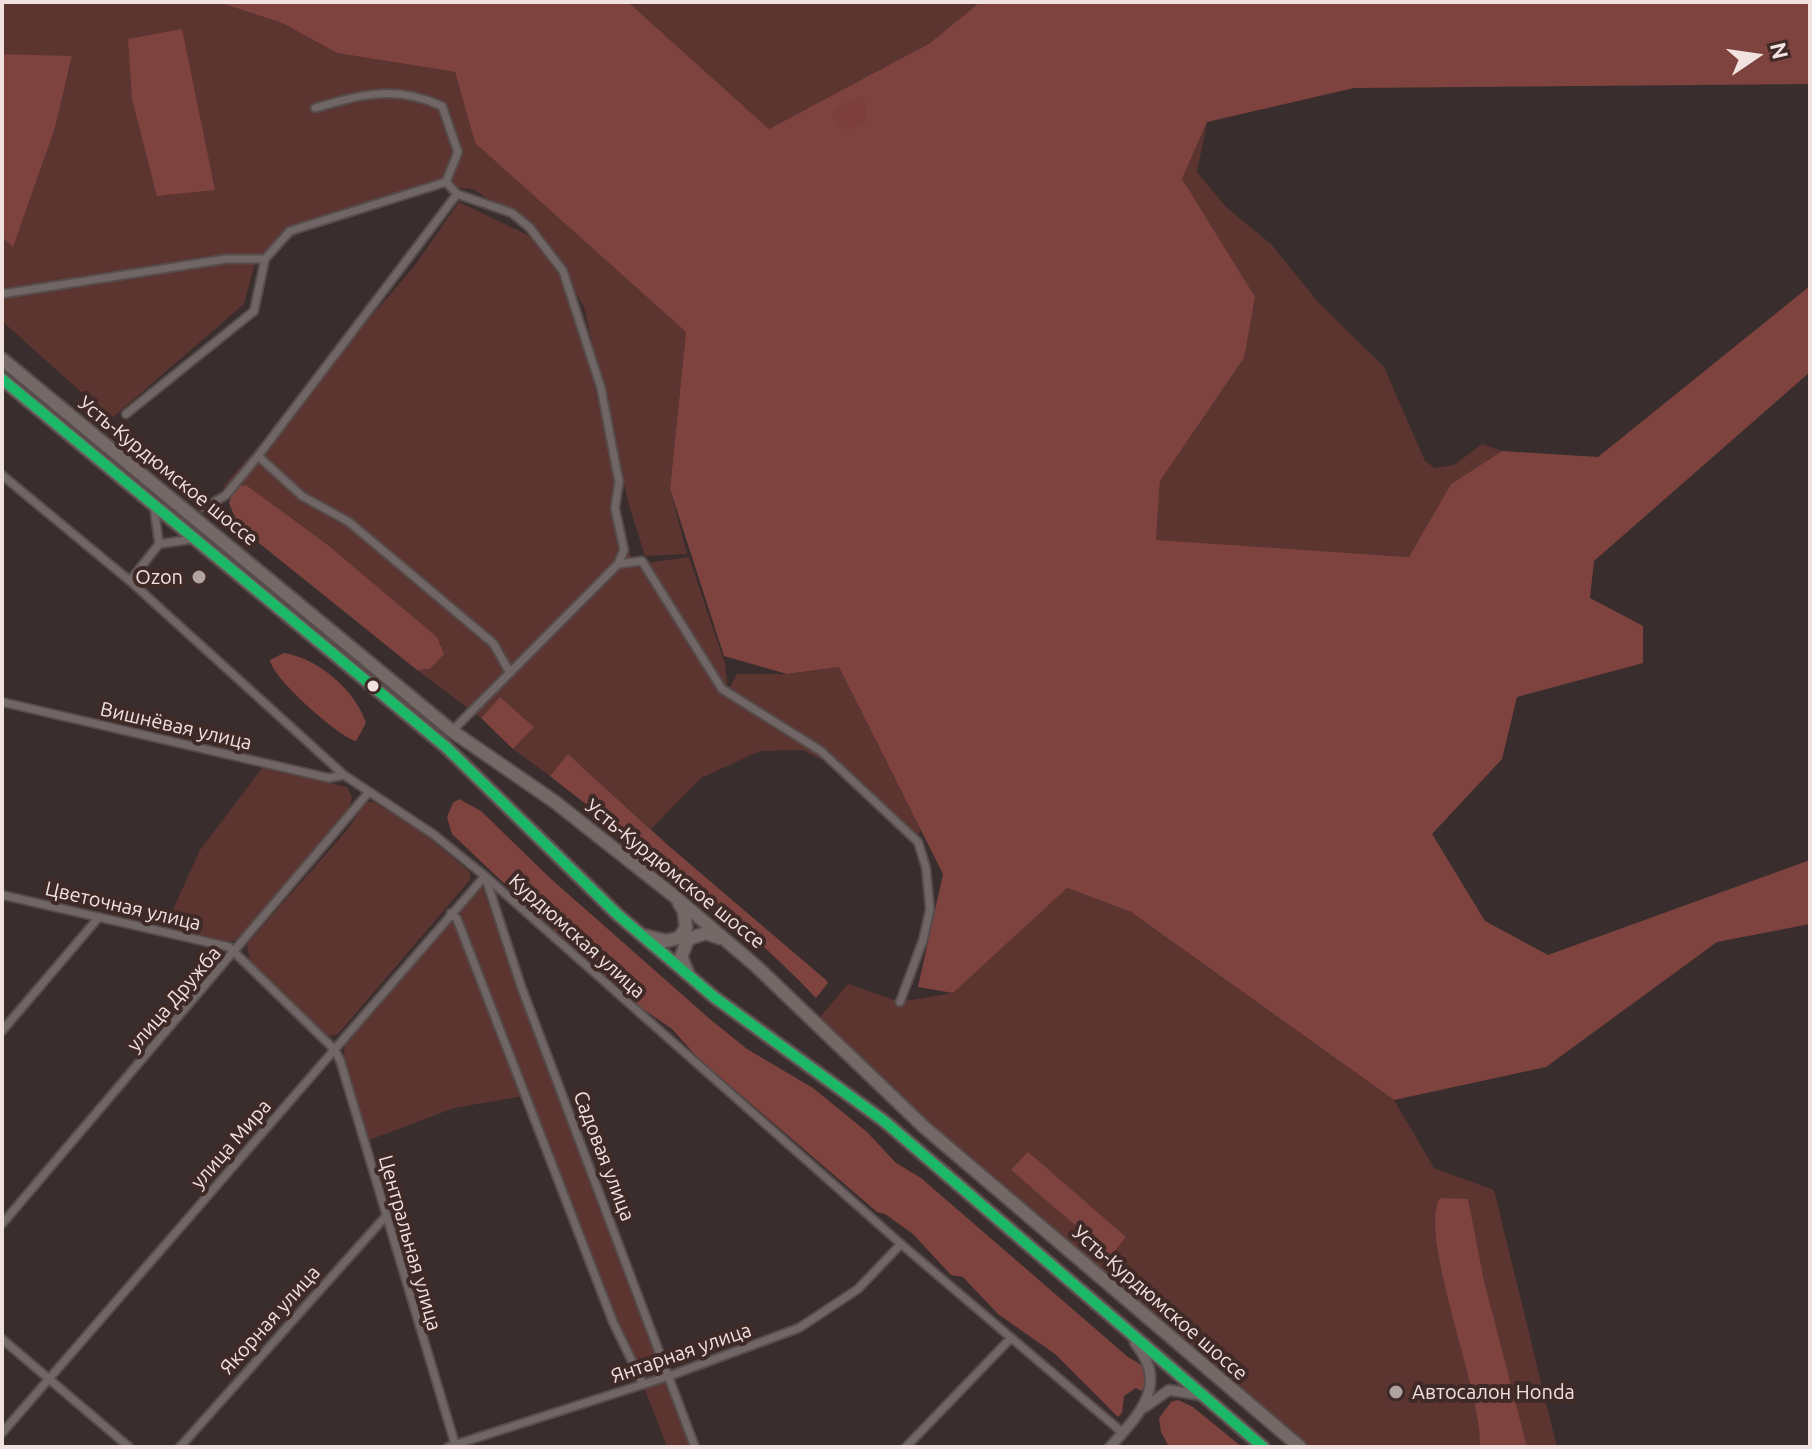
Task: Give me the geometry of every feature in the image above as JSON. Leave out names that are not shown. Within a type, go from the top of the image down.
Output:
[{"type":"main road","name":"Усть-Курдюмское шоссе","points":[[2,359],[452,731],[555,802],[674,896],[924,1127],[1300,1447]]},
{"type":"main road","name":"Усть-Курдюмское шоссе","points":[[2,379],[446,747],[642,935],[688,974],[762,1034],[884,1121],[1263,1447]]},
{"type":"main road","points":[[642,935],[666,941],[679,938],[686,928],[686,920],[674,896]]},
{"type":"main road","points":[[688,974],[681,957],[688,939],[706,933],[726,941]]},
{"type":"street","points":[[315,108],[355,96],[396,91],[442,106],[458,152],[446,182]]},
{"type":"street","points":[[446,182],[457,194],[512,213],[530,228],[563,271],[601,388],[619,482],[615,508],[624,550],[618,564],[452,731]]},
{"type":"street","points":[[126,414],[254,311],[265,259],[290,231],[446,182]]},
{"type":"street","points":[[204,508],[226,495],[258,456],[457,194]]},
{"type":"street","points":[[2,294],[226,259],[265,259]]},
{"type":"street","points":[[258,456],[302,496],[349,522],[493,643],[509,671]]},
{"type":"street","name":"Курдюмская улица","points":[[2,475],[130,581],[344,775],[433,834],[485,876],[901,1244],[1123,1433]]},
{"type":"street","points":[[153,504],[159,544]]},
{"type":"street","points":[[130,581],[159,544],[197,539]]},
{"type":"street","points":[[618,564],[642,561],[722,689],[821,751],[918,842],[926,868],[930,909],[923,940],[900,1002]]},
{"type":"street","name":"Вишнёвая улица","points":[[2,702],[329,778],[344,775]]},
{"type":"street","name":"улица Дружба","points":[[2,1224],[237,951],[368,793]]},
{"type":"street","name":"улица Мира","points":[[2,1433],[485,876]]},
{"type":"street","name":"Садовая улица","points":[[485,876],[521,986],[695,1447]]},
{"type":"street","name":"Цветочная улица","points":[[2,895],[237,951]]},
{"type":"street","points":[[451,913],[463,933],[613,1322],[643,1384]]},
{"type":"street","points":[[2,1031],[99,917]]},
{"type":"street","points":[[237,951],[334,1049]]},
{"type":"street","name":"Центральная улица","points":[[334,1049],[340,1060],[453,1446]]},
{"type":"street","name":"Якорная улица","points":[[180,1447],[385,1217]]},
{"type":"street","name":"Янтарная улица","points":[[453,1446],[669,1376],[799,1328],[858,1289],[901,1244]]},
{"type":"street","points":[[1110,1447],[1139,1412],[1151,1391],[1152,1371],[1144,1352],[1118,1322]]},
{"type":"street","points":[[906,1447],[1011,1338]]},
{"type":"street","points":[[2,1339],[129,1447]]},
{"type":"street","points":[[1139,1412],[1169,1390],[1184,1390],[1204,1396]]},
{"type":"shaded area","points":[[2,2],[218,2],[282,23],[337,53],[455,72],[475,143],[686,332],[670,489],[687,554],[645,556],[629,505],[584,307],[543,236],[473,189],[423,186],[323,217],[255,263],[244,304],[111,419],[2,321],[2,237],[13,246],[55,128],[72,57],[2,54]]},
{"type":"shaded area","points":[[218,2],[628,2],[769,129],[930,43],[980,2],[1810,2],[1810,84],[1354,88],[1207,122],[1182,179],[1255,297],[1244,358],[1160,481],[1156,540],[1409,557],[1451,484],[1502,451],[1598,457],[1810,286],[1810,372],[1594,561],[1590,598],[1643,626],[1643,663],[1517,697],[1502,759],[1432,834],[1485,921],[1548,955],[1810,860],[1810,924],[1717,942],[1546,1067],[1394,1100],[1131,912],[1067,888],[953,993],[918,987],[943,874],[839,667],[787,674],[724,656],[670,489],[686,332],[475,143],[455,72],[337,53],[282,23]]},
{"type":"shaded area","points":[[628,2],[980,2],[930,43],[769,129]]},
{"type":"shaded area","points":[[182,29],[215,190],[157,196],[132,99],[128,39]]},
{"type":"shaded area","points":[[2,54],[72,56],[55,128],[13,247],[2,237]]},
{"type":"shaded area","points":[[860,96],[866,101],[866,122],[851,130],[837,127],[832,118],[835,110]]},
{"type":"shaded area","points":[[1207,122],[1197,172],[1227,208],[1271,244],[1318,302],[1384,367],[1425,461],[1435,468],[1454,465],[1482,444],[1502,451],[1451,484],[1410,557],[1156,541],[1160,481],[1244,358],[1182,179]]},
{"type":"shaded area","points":[[459,202],[540,241],[579,309],[632,565],[689,557],[725,664],[728,691],[737,674],[787,674],[839,667],[921,830],[915,841],[837,767],[803,750],[760,751],[701,778],[651,829],[569,755],[550,776],[513,749],[534,727],[500,697],[481,718],[417,670],[430,669],[441,644],[418,621],[315,542],[234,488],[223,487],[413,268]]},
{"type":"shaded area","points":[[246,485],[329,546],[437,637],[444,654],[430,669],[417,670],[249,535],[237,523],[229,503],[234,488]]},
{"type":"shaded area","points":[[284,653],[322,669],[354,699],[366,723],[356,741],[322,718],[282,680],[270,660]]},
{"type":"shaded area","points":[[500,697],[534,727],[513,749],[481,718]]},
{"type":"shaded area","points":[[568,754],[670,847],[826,980],[828,983],[816,998],[721,909],[550,776]]},
{"type":"shaded area","points":[[263,767],[347,787],[352,797],[348,816],[239,939],[229,942],[165,927],[200,850]]},
{"type":"shaded area","points":[[459,799],[481,811],[550,878],[711,1020],[747,1049],[813,1088],[867,1132],[896,1163],[921,1178],[1128,1357],[1145,1367],[1146,1384],[1141,1391],[1136,1388],[1124,1396],[1122,1413],[1118,1417],[1055,1354],[998,1314],[963,1277],[951,1275],[913,1234],[885,1214],[877,1212],[699,1059],[672,1029],[643,1009],[530,908],[452,834],[447,817],[453,803]]},
{"type":"shaded area","points":[[366,802],[374,802],[422,832],[470,872],[470,880],[338,1034],[325,1037],[250,963],[247,944],[347,830]]},
{"type":"shaded area","points":[[482,887],[663,1370],[648,1377],[637,1365],[616,1321],[460,913],[461,907]]},
{"type":"shaded area","points":[[1066,888],[1131,912],[1394,1100],[1434,1168],[1494,1190],[1557,1447],[1300,1447],[1191,1357],[815,1023],[848,984],[900,1002],[953,993]]},
{"type":"shaded area","points":[[450,922],[456,923],[524,1096],[454,1108],[369,1140],[344,1056],[345,1043]]},
{"type":"shaded area","points":[[1028,1152],[1126,1237],[1111,1256],[1011,1170]]},
{"type":"shaded area","points":[[1440,1198],[1468,1199],[1484,1281],[1527,1447],[1480,1447],[1472,1390],[1437,1245],[1435,1217]]},
{"type":"shaded area","points":[[662,1380],[669,1383],[692,1447],[667,1447],[644,1387]]},
{"type":"shaded area","points":[[1178,1400],[1193,1407],[1242,1447],[1169,1447],[1161,1432],[1159,1418],[1171,1402]]},
{"type":"transit line","points":[[2,379],[446,747],[618,915],[714,997],[884,1121],[1263,1447]]},
{"type":"place","name":"Ozon","points":[[199,577]]},
{"type":"place","name":"Автосалон Honda","points":[[1396,1392]]}]
